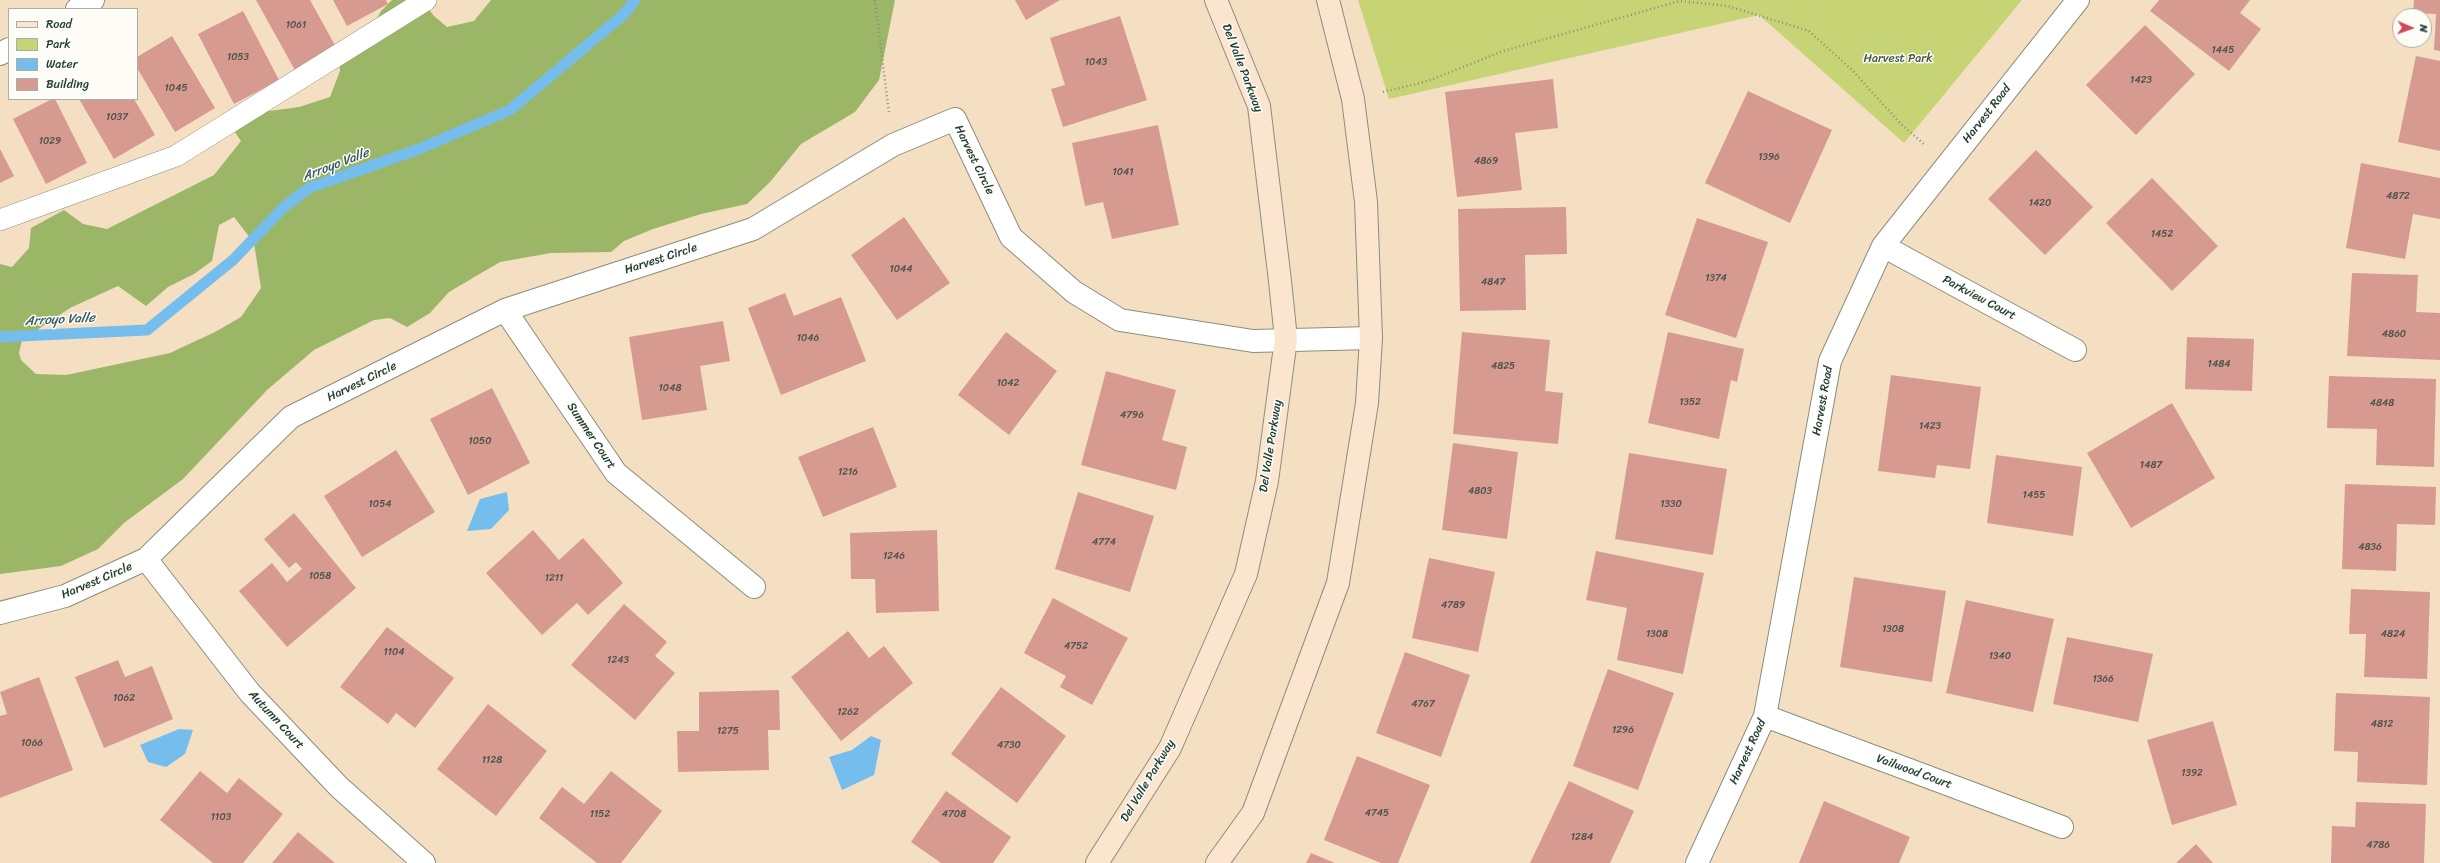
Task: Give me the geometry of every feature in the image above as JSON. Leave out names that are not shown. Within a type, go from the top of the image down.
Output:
[{"type":"main road","name":"Del Valle Parkway","points":[[1097,863],[1170,748],[1246,574],[1267,481],[1286,339],[1259,106],[1216,0]]},
{"type":"main road","points":[[1217,863],[1253,813],[1338,583],[1367,404],[1371,338],[1366,202],[1353,99],[1328,0]]},
{"type":"street","points":[[79,8],[93,0]]},
{"type":"street","name":"Harvest Road","points":[[1697,863],[1765,716],[1830,361],[1883,246],[2078,0]]},
{"type":"street","name":"Harvest Circle","points":[[0,613],[66,596],[146,560],[291,417],[505,310],[753,229],[893,145],[955,119],[1011,237],[1074,292],[1120,320],[1253,341],[1286,339]]},
{"type":"street","name":"Parkview Court","points":[[1883,246],[2076,350]]},
{"type":"street","name":"Summer Court","points":[[505,310],[616,473],[754,587]]},
{"type":"street","points":[[1286,339],[1371,338]]},
{"type":"street","name":"Autumn Court","points":[[146,560],[250,693],[339,787],[424,863]]},
{"type":"street","name":"Vailwood Court","points":[[1765,716],[2062,827]]},
{"type":"lane","points":[[0,220],[176,156],[426,0]]},
{"type":"path","points":[[875,0],[893,145]]},
{"type":"path","points":[[1353,99],[1428,81],[1503,51],[1680,1],[1728,6],[1809,31],[1852,70],[1900,123],[1947,164]]},
{"type":"green space","points":[[392,0],[422,0],[434,16],[447,27],[474,21],[491,0],[895,0],[879,80],[855,112],[801,144],[770,182],[747,204],[701,214],[653,229],[624,241],[611,252],[551,253],[500,262],[449,292],[430,313],[407,327],[390,318],[374,320],[314,350],[267,390],[183,479],[124,523],[98,549],[61,566],[0,574],[0,264],[12,267],[29,248],[31,228],[64,210],[83,224],[107,229],[214,175],[241,141],[232,128],[262,112],[299,107],[330,97],[340,71],[337,47],[371,29],[381,11]],"holes":[[[234,217],[254,243],[261,288],[241,317],[215,332],[170,353],[66,375],[36,374],[21,360],[19,353],[22,340],[70,308],[118,286],[146,306],[168,287],[194,274],[212,261],[219,225]]]},
{"type":"green space","name":"Harvest Park","points":[[1358,0],[2022,0],[1904,143],[1759,15],[1389,99]]},
{"type":"water","points":[[507,492],[509,510],[491,529],[467,531],[480,499]]},
{"type":"water","points":[[179,729],[193,730],[185,754],[166,767],[148,762],[140,745]]},
{"type":"water","points":[[871,736],[881,740],[874,775],[842,790],[829,757],[852,750]]},
{"type":"building","points":[[256,0],[310,0],[337,49],[296,72]]},
{"type":"building","points":[[333,0],[386,0],[388,4],[347,26]]},
{"type":"building","points":[[1015,0],[1060,0],[1026,20]]},
{"type":"building","points":[[2159,0],[2250,0],[2240,13],[2261,29],[2229,71],[2150,11]]},
{"type":"building","points":[[2414,0],[2440,0],[2440,51],[2434,50],[2436,14],[2432,14],[2432,8],[2413,8]]},
{"type":"building","points":[[243,11],[279,80],[234,104],[198,34]]},
{"type":"building","points":[[1120,16],[1147,100],[1063,127],[1051,89],[1065,85],[1050,38]]},
{"type":"building","points":[[2145,25],[2195,74],[2136,135],[2086,85]]},
{"type":"building","points":[[172,36],[215,108],[175,132],[138,70],[138,56]]},
{"type":"building","points":[[2416,56],[2440,61],[2440,151],[2398,142]]},
{"type":"building","points":[[1553,79],[1558,128],[1515,133],[1522,190],[1457,197],[1445,92]]},
{"type":"building","points":[[1748,91],[1832,130],[1790,223],[1705,183]]},
{"type":"building","points":[[50,100],[56,100],[87,163],[46,184],[13,119]]},
{"type":"building","points":[[80,100],[135,100],[155,135],[114,159]]},
{"type":"building","points":[[1158,125],[1179,225],[1112,239],[1103,202],[1085,206],[1072,143]]},
{"type":"building","points":[[0,149],[14,176],[0,183]]},
{"type":"building","points":[[2036,150],[2093,207],[2045,255],[1988,199]]},
{"type":"building","points":[[2361,163],[2440,178],[2440,219],[2413,214],[2405,259],[2346,248]]},
{"type":"building","points":[[2152,178],[2218,246],[2172,291],[2106,223]]},
{"type":"building","points":[[1566,207],[1567,254],[1525,255],[1526,310],[1460,311],[1458,209]]},
{"type":"building","points":[[904,217],[950,283],[897,320],[851,255]]},
{"type":"building","points":[[1697,218],[1768,242],[1736,338],[1665,315]]},
{"type":"building","points":[[2352,273],[2418,275],[2416,312],[2440,313],[2440,360],[2347,356]]},
{"type":"building","points":[[785,293],[794,316],[841,297],[866,361],[781,395],[748,308]]},
{"type":"building","points":[[723,321],[730,361],[700,366],[707,410],[642,420],[629,337]]},
{"type":"building","points":[[1006,332],[1057,371],[1009,435],[958,395]]},
{"type":"building","points":[[1462,332],[1550,340],[1545,391],[1563,393],[1558,444],[1453,434]]},
{"type":"building","points":[[1668,332],[1744,349],[1737,382],[1731,380],[1719,439],[1648,423]]},
{"type":"building","points":[[2187,337],[2254,339],[2252,391],[2185,389]]},
{"type":"building","points":[[1106,371],[1176,390],[1162,440],[1187,447],[1176,490],[1081,465]]},
{"type":"building","points":[[1891,375],[1981,387],[1970,469],[1937,465],[1935,478],[1878,471]]},
{"type":"building","points":[[2329,376],[2436,379],[2434,467],[2376,465],[2377,429],[2327,428]]},
{"type":"building","points":[[492,388],[530,463],[468,495],[430,419]]},
{"type":"building","points":[[2172,403],[2215,478],[2131,528],[2087,453]]},
{"type":"building","points":[[873,427],[897,487],[823,517],[798,457]]},
{"type":"building","points":[[1453,443],[1518,452],[1507,539],[1442,530]]},
{"type":"building","points":[[396,450],[435,512],[362,557],[324,496]]},
{"type":"building","points":[[1629,453],[1727,469],[1713,555],[1615,539]]},
{"type":"building","points":[[1996,455],[2082,467],[2073,536],[1987,523]]},
{"type":"building","points":[[2345,484],[2436,487],[2435,525],[2397,524],[2396,571],[2342,569]]},
{"type":"building","points":[[1078,492],[1154,516],[1130,592],[1055,569]]},
{"type":"building","points":[[294,513],[356,588],[287,647],[239,591],[272,563],[287,582],[302,569],[296,562],[289,568],[264,539]]},
{"type":"building","points":[[533,530],[559,560],[583,538],[623,583],[588,615],[577,603],[542,635],[486,573]]},
{"type":"building","points":[[937,530],[939,611],[876,613],[875,579],[851,579],[850,533]]},
{"type":"building","points":[[1596,551],[1704,573],[1683,674],[1617,660],[1627,608],[1586,600]]},
{"type":"building","points":[[1429,558],[1495,572],[1478,652],[1412,638]]},
{"type":"building","points":[[1854,577],[1946,591],[1932,682],[1840,667]]},
{"type":"building","points":[[2351,589],[2430,592],[2427,679],[2364,677],[2366,634],[2349,634]]},
{"type":"building","points":[[1053,598],[1128,638],[1092,705],[1060,687],[1066,676],[1024,653]]},
{"type":"building","points":[[1966,600],[2054,619],[2033,712],[1946,693]]},
{"type":"building","points":[[624,604],[667,642],[655,656],[675,673],[635,720],[571,665]]},
{"type":"building","points":[[387,627],[454,678],[415,728],[396,713],[388,724],[340,687]]},
{"type":"building","points":[[848,631],[869,658],[884,646],[913,683],[841,741],[791,677]]},
{"type":"building","points":[[2067,637],[2153,654],[2138,722],[2053,704]]},
{"type":"building","points":[[1405,652],[1470,675],[1441,757],[1376,733]]},
{"type":"building","points":[[118,660],[125,677],[152,666],[173,719],[104,748],[75,677]]},
{"type":"building","points":[[1608,669],[1674,693],[1638,790],[1573,766]]},
{"type":"building","points":[[39,677],[73,770],[0,798],[0,716],[7,714],[0,692]]},
{"type":"building","points":[[1001,687],[1066,736],[1017,803],[951,754]]},
{"type":"building","points":[[779,690],[780,730],[768,730],[769,770],[678,772],[677,731],[699,731],[699,692]]},
{"type":"building","points":[[2336,693],[2430,697],[2427,785],[2357,782],[2358,752],[2334,751]]},
{"type":"building","points":[[488,704],[547,751],[496,816],[437,769]]},
{"type":"building","points":[[2213,721],[2237,805],[2172,825],[2147,740]]},
{"type":"building","points":[[1357,756],[1430,785],[1398,863],[1381,863],[1324,840]]},
{"type":"building","points":[[200,771],[227,793],[239,778],[283,814],[243,863],[213,863],[160,820]]},
{"type":"building","points":[[611,771],[662,811],[621,863],[597,863],[539,818],[562,787],[584,804]]},
{"type":"building","points":[[1569,781],[1634,811],[1610,863],[1530,863]]},
{"type":"building","points":[[946,791],[1011,837],[993,863],[941,863],[911,842]]},
{"type":"building","points":[[1824,801],[1910,837],[1899,863],[1799,863]]},
{"type":"building","points":[[2356,802],[2426,804],[2424,863],[2331,863],[2332,826],[2355,827]]},
{"type":"building","points":[[298,832],[335,863],[272,863]]},
{"type":"building","points":[[2196,844],[2213,863],[2176,863]]},
{"type":"building","points":[[1311,853],[1335,863],[1306,863]]},
{"type":"waterway","name":"Arroyo Valle","points":[[0,337],[147,330],[233,260],[284,207],[309,188],[419,149],[510,110],[623,15],[635,0]]}]
